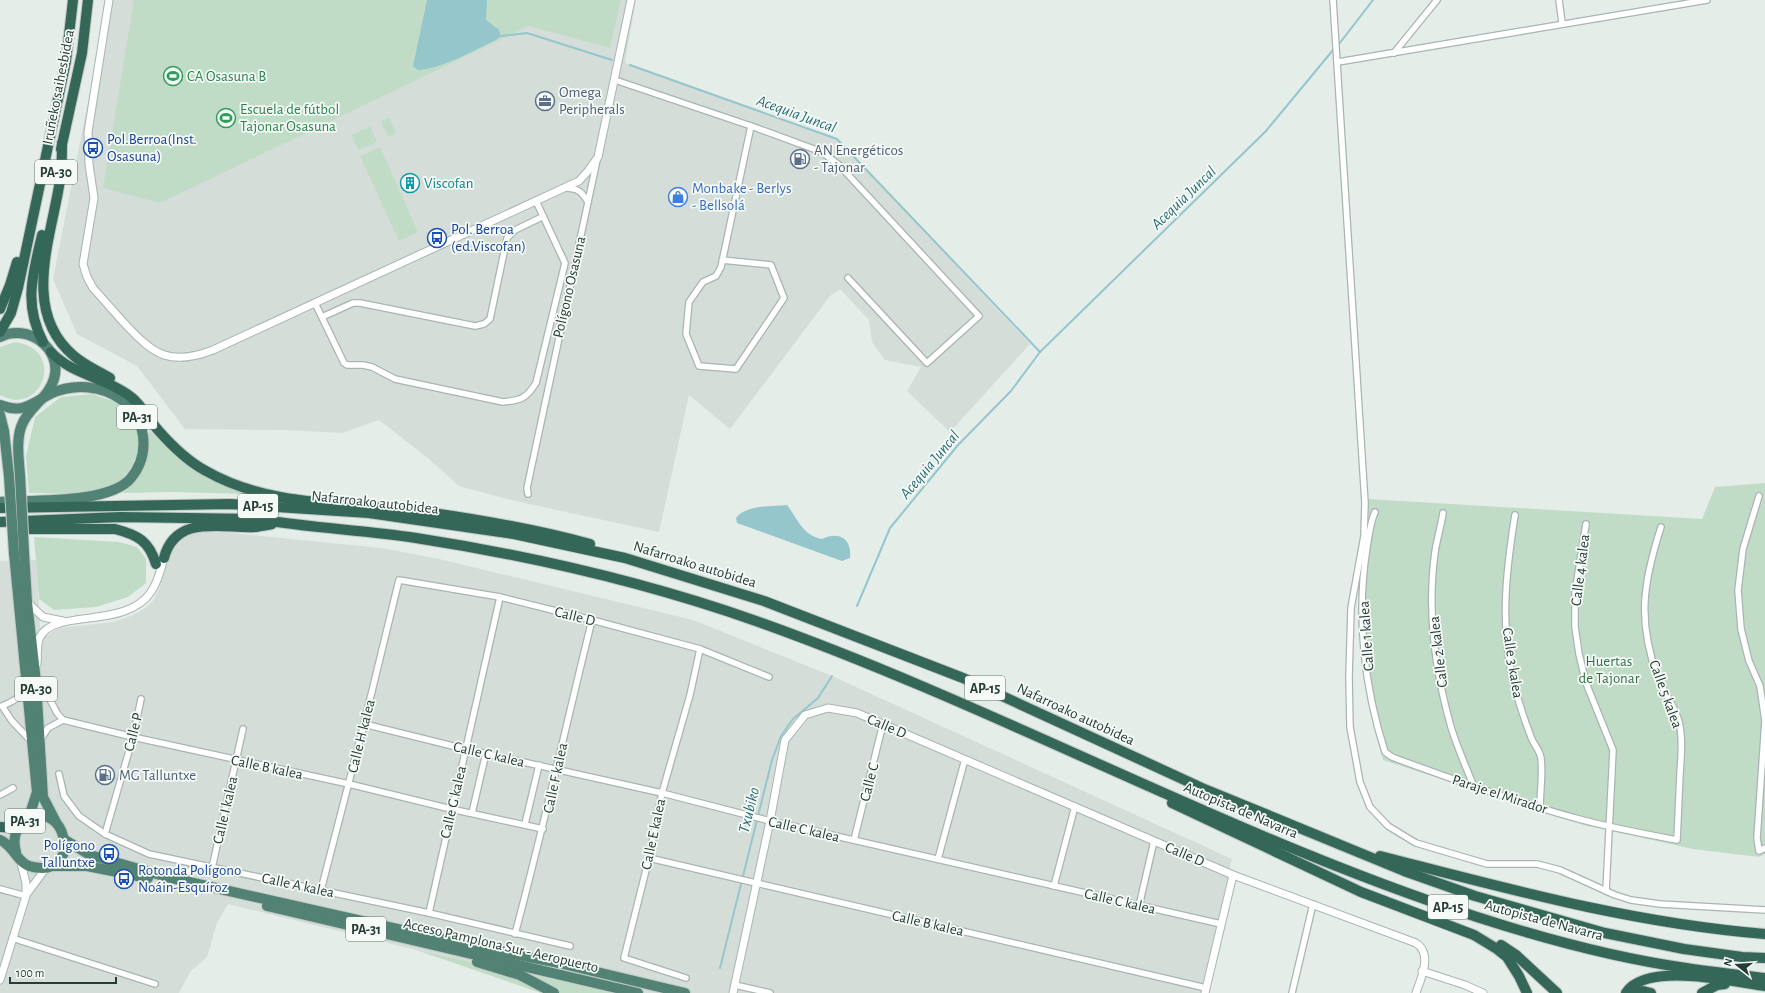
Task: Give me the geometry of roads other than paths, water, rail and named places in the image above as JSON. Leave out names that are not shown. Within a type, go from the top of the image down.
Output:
[{"type":"highway","name":"Iruñeko saihesbidea","points":[[0,332],[7,321],[14,302],[66,61],[73,0]]},
{"type":"highway","name":"Iruñeko saihesbidea","points":[[42,342],[31,312],[31,294],[35,266],[82,53],[88,0]]},
{"type":"highway","points":[[70,108],[82,82],[94,0]]},
{"type":"highway","points":[[62,143],[60,180],[46,247],[43,280],[43,296],[47,314],[62,343],[74,356],[128,387],[142,401],[172,444]]},
{"type":"highway","points":[[0,309],[10,285],[29,209],[41,177]]},
{"type":"highway","name":"PA-30","points":[[0,337],[6,334],[19,332],[32,335],[42,342],[50,352],[55,364],[55,377],[51,389],[43,399],[28,412],[21,427],[19,443],[19,553],[31,682]]},
{"type":"highway","points":[[50,352],[59,361],[108,382],[126,393],[139,405],[158,430],[184,458],[226,482],[256,492],[289,500],[411,510],[522,527],[589,544],[625,558]]},
{"type":"highway","name":"PA-31","points":[[0,502],[105,495],[124,486],[134,474],[141,461],[144,445],[140,423],[131,408],[119,397],[96,388],[78,387],[59,391],[43,399]]},
{"type":"highway","points":[[0,405],[8,408],[21,409],[32,406],[43,399]]},
{"type":"highway","name":"PA-30","points":[[0,416],[4,431],[19,553],[27,602],[37,792],[28,820]]},
{"type":"highway","name":"Nafarroako autobidea","points":[[0,508],[230,504],[369,514],[514,534],[625,558],[764,601],[963,678],[1202,788],[1336,844]]},
{"type":"highway","name":"Nafarroako autobidea","points":[[2,522],[120,517],[258,519],[350,529],[468,546],[553,562],[657,589],[754,620],[946,697],[1146,786]]},
{"type":"highway","points":[[2,522],[28,529],[115,529],[127,532],[144,541],[162,558]]},
{"type":"highway","points":[[162,558],[174,538],[200,526],[213,525],[257,527],[278,522]]},
{"type":"highway","points":[[144,541],[154,556],[162,558]]},
{"type":"highway","name":"PA-30","points":[[35,741],[43,797],[57,824]]},
{"type":"highway","points":[[1146,786],[1177,806],[1323,875],[1361,892],[1474,935],[1498,949],[1507,957],[1519,976],[1527,993]]},
{"type":"highway","name":"Autopista de Navarra","points":[[1146,786],[1351,872],[1478,917],[1578,946],[1636,959],[1685,968],[1765,978]]},
{"type":"highway","name":"PA-31","points":[[0,840],[5,842],[26,865],[40,868],[49,867],[62,855],[65,840],[64,834],[57,824],[43,817],[28,820],[18,828],[15,836],[18,856]]},
{"type":"highway","points":[[0,827],[18,828]]},
{"type":"highway","name":"PA-31","points":[[65,840],[90,855],[176,879]]},
{"type":"highway","points":[[1336,844],[1577,906],[1686,926],[1765,934]]},
{"type":"highway","name":"Autopista de Navarra","points":[[1336,844],[1475,896],[1605,933],[1684,949],[1765,958]]},
{"type":"highway","name":"Acceso Pamplona Sur - Aeropuerto","points":[[49,867],[74,864],[130,874],[417,941],[601,990],[638,993]]},
{"type":"highway","name":"Acceso Pamplona Sur - Aeropuerto","points":[[176,879],[464,944],[559,963],[686,993]]},
{"type":"highway","points":[[1347,885],[1427,912],[1482,935],[1516,955],[1557,993]]},
{"type":"highway","points":[[417,941],[438,952],[520,975],[554,993]]},
{"type":"highway","points":[[559,963],[572,971],[594,977],[601,990]]},
{"type":"highway","points":[[1626,993],[1629,988],[1642,980],[1657,976],[1684,976],[1765,986]]},
{"type":"highway","points":[[601,990],[606,981],[610,980],[626,984],[637,981]]},
{"type":"highway","points":[[1702,993],[1718,985],[1745,984]]},
{"type":"highway","points":[[1636,993],[1642,991],[1651,993]]},
{"type":"street","points":[[110,0],[88,132],[88,164],[94,198],[83,264],[93,288],[148,348],[164,355],[181,358],[198,356],[213,350],[565,188],[578,181],[588,172],[598,157]]},
{"type":"street","name":"Polígono Osasuna","points":[[528,494],[527,488],[545,396],[615,80],[631,0]]},
{"type":"street","points":[[1333,0],[1365,503],[1364,536],[1351,608],[1349,677],[1350,727],[1360,782],[1370,807],[1388,826],[1416,843],[1487,864],[1537,864],[1560,870],[1606,891],[1631,900],[1660,904],[1765,910]]},
{"type":"street","points":[[1394,53],[1437,0]]},
{"type":"street","points":[[1559,0],[1562,23]]},
{"type":"street","points":[[1338,62],[1562,23],[1707,0]]},
{"type":"street","points":[[615,80],[751,126],[822,152],[840,166],[979,316],[927,362],[848,278]]},
{"type":"street","points":[[722,260],[771,265],[784,298],[736,369],[698,366],[686,334],[689,302],[703,282],[716,276],[722,260],[751,126]]},
{"type":"street","points":[[565,188],[575,188],[588,202]]},
{"type":"street","points":[[315,303],[344,362],[347,365],[363,365],[395,378],[503,402],[518,401],[529,395],[536,384],[565,262],[542,217],[536,201]]},
{"type":"street","points":[[322,317],[353,303],[360,303],[475,326],[484,324],[490,319],[507,238],[515,230],[542,217]]},
{"type":"street","points":[[1759,496],[1743,550],[1738,590],[1741,629],[1749,661],[1760,686],[1765,721],[1757,838],[1759,851],[1765,848]]},
{"type":"street","name":"Calle 1 kalea","points":[[1375,512],[1364,573],[1363,619],[1365,655],[1380,734],[1385,752],[1392,757]]},
{"type":"street","name":"Calle 2 kalea","points":[[1444,513],[1436,552],[1433,581],[1435,647],[1441,686],[1451,728],[1474,787]]},
{"type":"street","name":"Calle 3 kalea","points":[[1515,514],[1507,568],[1505,597],[1507,643],[1513,680],[1522,712],[1531,738],[1541,757],[1540,808]]},
{"type":"street","name":"Calle 4 kalea","points":[[1586,524],[1575,593],[1578,654],[1586,682],[1613,750],[1609,826]]},
{"type":"street","name":"Calle 5 kalea","points":[[1661,527],[1649,564],[1645,591],[1645,618],[1654,665],[1662,688],[1674,708],[1679,722],[1681,743],[1678,840]]},
{"type":"street","points":[[31,682],[47,694],[63,720],[48,728],[35,741],[12,721],[1,706],[18,697],[31,682],[39,638],[44,630],[67,621],[111,616],[131,609],[146,599],[156,582],[162,558]]},
{"type":"street","name":"Calle D","points":[[399,580],[500,597],[592,620],[700,649],[769,677]]},
{"type":"street","name":"Calle H kalea","points":[[321,890],[349,784],[399,580]]},
{"type":"street","name":"Calle G kalea","points":[[429,913],[451,809],[500,597]]},
{"type":"street","points":[[27,602],[43,617],[67,621]]},
{"type":"street","name":"Calle F kalea","points":[[515,934],[543,829],[555,770],[592,620]]},
{"type":"street","name":"Calle E kalea","points":[[686,978],[624,958],[649,858],[662,794],[690,695],[700,649]]},
{"type":"street","name":"Calle P","points":[[105,834],[133,737],[141,699]]},
{"type":"street","name":"Calle D","points":[[733,993],[770,821],[785,740],[806,715],[828,708],[857,713],[1233,875],[1416,943],[1424,953],[1422,971],[1416,993]]},
{"type":"street","name":"Calle B kalea","points":[[63,720],[543,829]]},
{"type":"street","name":"Calle C kalea","points":[[364,724],[770,821],[1221,924]]},
{"type":"street","name":"Calle C","points":[[854,840],[883,724]]},
{"type":"street","name":"Calle I kalea","points":[[212,868],[237,760],[242,729]]},
{"type":"street","points":[[472,813],[486,753]]},
{"type":"street","name":"Paraje el Mirador","points":[[1392,757],[1474,787],[1540,808],[1609,826],[1678,840]]},
{"type":"street","points":[[938,860],[965,759]]},
{"type":"street","points":[[525,824],[539,765]]},
{"type":"street","name":"Calle A kalea","points":[[59,774],[64,796],[79,816],[105,834],[149,854],[429,913],[570,946]]},
{"type":"street","points":[[0,795],[13,788]]},
{"type":"street","points":[[1054,886],[1075,806]]},
{"type":"street","points":[[1606,891],[1609,826]]},
{"type":"street","points":[[1139,906],[1154,841]]},
{"type":"street","points":[[0,980],[26,896],[26,883],[18,856]]},
{"type":"street","name":"Calle B kalea","points":[[649,858],[1206,990]]},
{"type":"street","points":[[176,879],[199,865]]},
{"type":"street","points":[[26,896],[49,867]]},
{"type":"street","points":[[1206,990],[1233,875]]},
{"type":"street","points":[[0,890],[26,896]]},
{"type":"street","points":[[1292,993],[1313,904]]},
{"type":"street","points":[[12,938],[155,984]]},
{"type":"street","points":[[1422,971],[1466,985],[1483,993]]},
{"type":"street","points":[[735,985],[770,993]]},
{"type":"water","points":[[427,0],[487,0],[486,20],[499,30],[501,36],[468,54],[447,63],[418,70],[413,66]]},
{"type":"water","points":[[787,505],[801,526],[815,537],[822,539],[839,536],[847,541],[849,545],[850,558],[842,561],[737,523],[736,518],[746,510],[760,507]]},
{"type":"waterway","name":"Acequia Juncal","points":[[1339,44],[1373,0]]},
{"type":"waterway","name":"Acequia Juncal","points":[[501,36],[527,33],[612,60]]},
{"type":"waterway","name":"Acequia Juncal","points":[[857,606],[890,528],[958,445],[1011,391],[1040,352],[1266,131],[1333,50]]},
{"type":"waterway","name":"Acequia Juncal","points":[[630,65],[837,139],[1040,352]]},
{"type":"waterway","name":"Txubiko","points":[[720,968],[772,760],[781,736],[793,719],[818,698],[832,676]]},
{"type":"place","name":"CA Osasuna B","points":[[173,76]]},
{"type":"place","name":"Omega Peripherals","points":[[545,101]]},
{"type":"place","name":"Escuela de fútbol Tajonar Osasuna","points":[[226,118]]},
{"type":"place","name":"Pol.Berroa(Inst. Osasuna)","points":[[93,148]]},
{"type":"place","name":"AN Energéticos - Tajonar","points":[[800,159]]},
{"type":"place","name":"Viscofan","points":[[410,183]]},
{"type":"place","name":"Monbake - Berlys - Bellsolá","points":[[678,197]]},
{"type":"place","name":"Pol. Berroa (ed.Viscofan)","points":[[437,238]]},
{"type":"place","name":"MG Talluntxe","points":[[105,775]]},
{"type":"place","name":"Polígono Talluntxe","points":[[109,854]]},
{"type":"place","name":"Rotonda Polígono Noáin-Esquíroz","points":[[124,879]]},
{"type":"park label","name":"Huertas de Tajonar","points":[[1609,670]]}]
